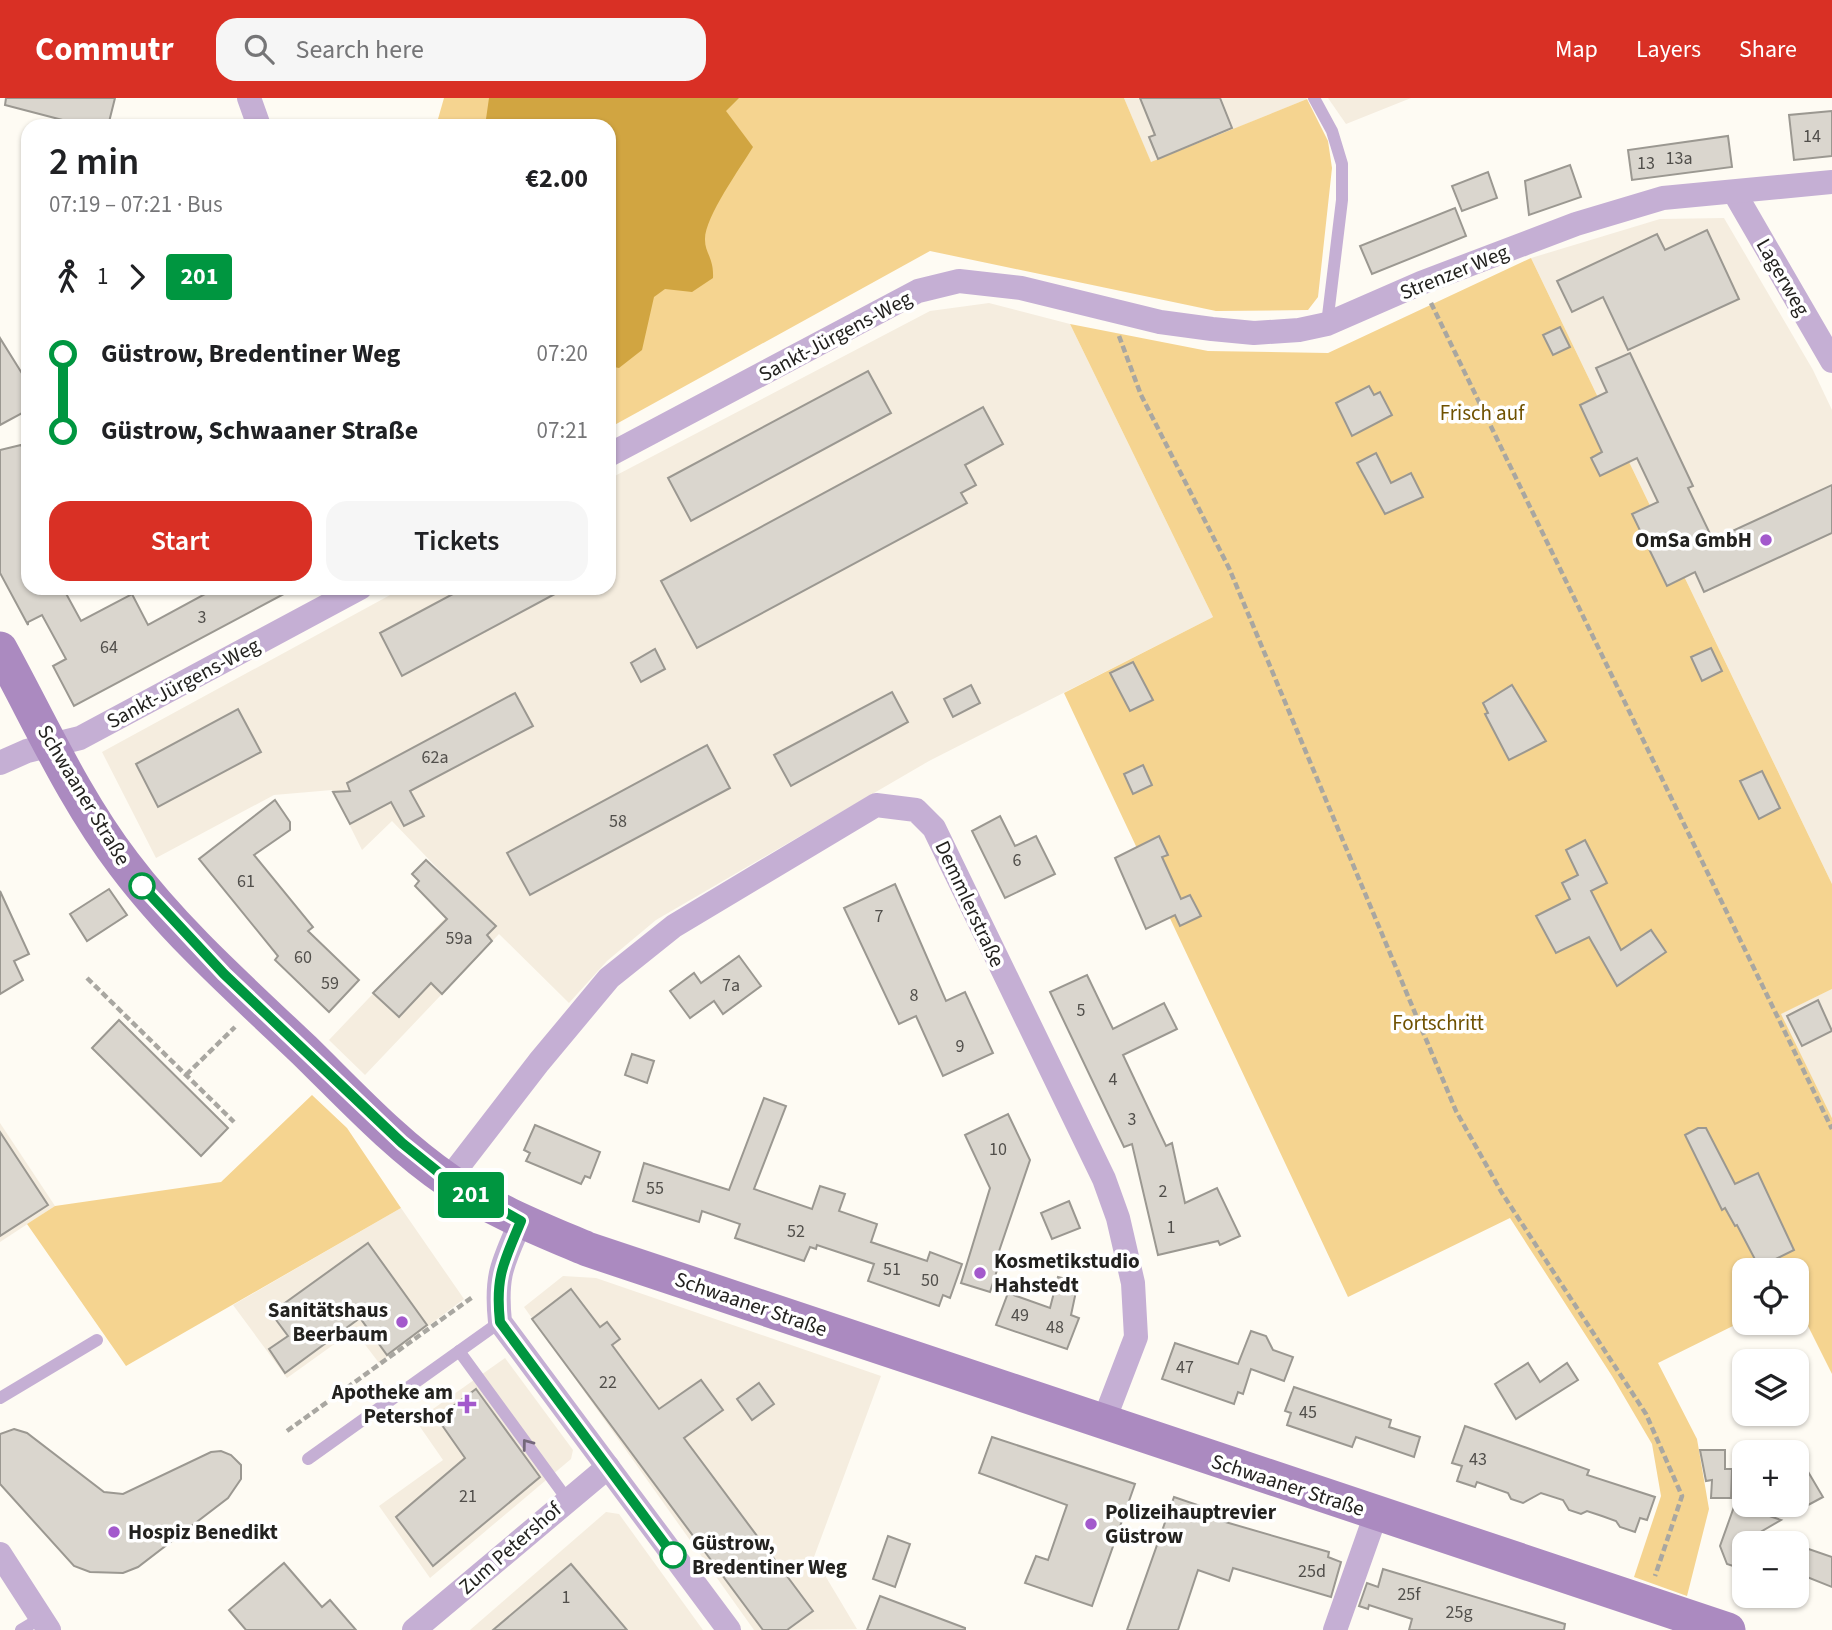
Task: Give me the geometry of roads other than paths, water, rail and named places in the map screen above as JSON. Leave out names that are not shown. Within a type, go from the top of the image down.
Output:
[{"type":"main road","name":"Schwaaner Straße","points":[[0,649],[52,745],[123,863],[164,912],[365,1110],[448,1180],[521,1221],[587,1249],[1656,1610],[1728,1630]]},
{"type":"street","points":[[249,98],[256,119]]},
{"type":"street","name":"Strenzer Weg","points":[[1076,300],[1160,322],[1244,332],[1299,330],[1327,324],[1421,283],[1576,224],[1663,198],[1832,182]]},
{"type":"street","name":"Lagerweg","points":[[1734,192],[1832,361]]},
{"type":"street","name":"Sankt-Jürgens-Weg","points":[[616,451],[918,291],[959,281],[1021,288],[1076,300]]},
{"type":"street","name":"Sankt-Jürgens-Weg","points":[[0,764],[27,751],[80,738],[347,595]]},
{"type":"street","name":"Demmlerstraße","points":[[448,1180],[539,1062],[609,978],[674,926],[876,805],[916,810],[934,828],[1104,1179],[1118,1218],[1133,1283],[1136,1337],[1103,1423]]},
{"type":"street","points":[[521,1221],[499,1274],[497,1291],[500,1322],[729,1630]]},
{"type":"street","name":"Zum Petershof","points":[[414,1630],[608,1467]]},
{"type":"street","points":[[1335,1630],[1376,1514]]},
{"type":"street","points":[[0,1553],[37,1626]]},
{"type":"lane","points":[[1314,98],[1332,131],[1342,164],[1342,200],[1327,324]]},
{"type":"lane","points":[[308,1459],[500,1322]]},
{"type":"lane","points":[[0,1398],[97,1340]]},
{"type":"lane","points":[[458,1351],[567,1499]]},
{"type":"place","name":"OmSa GmbH","points":[[1766,540]]},
{"type":"place","name":"Kosmetikstudio Hahstedt","points":[[980,1273]]},
{"type":"place","name":"Sanitätshaus Beerbaum","points":[[402,1322]]},
{"type":"place","name":"Apotheke am Petershof","points":[[467,1404]]},
{"type":"place","name":"Polizeihauptrevier Güstrow","points":[[1091,1524]]},
{"type":"place","name":"Hospiz Benedikt","points":[[114,1532]]},
{"type":"place","name":"Güstrow, Bredentiner Weg","points":[[673,1555]]},
{"type":"park label","name":"Frisch auf","points":[[1482,413]]},
{"type":"park label","name":"Fortschritt","points":[[1438,1023]]}]
